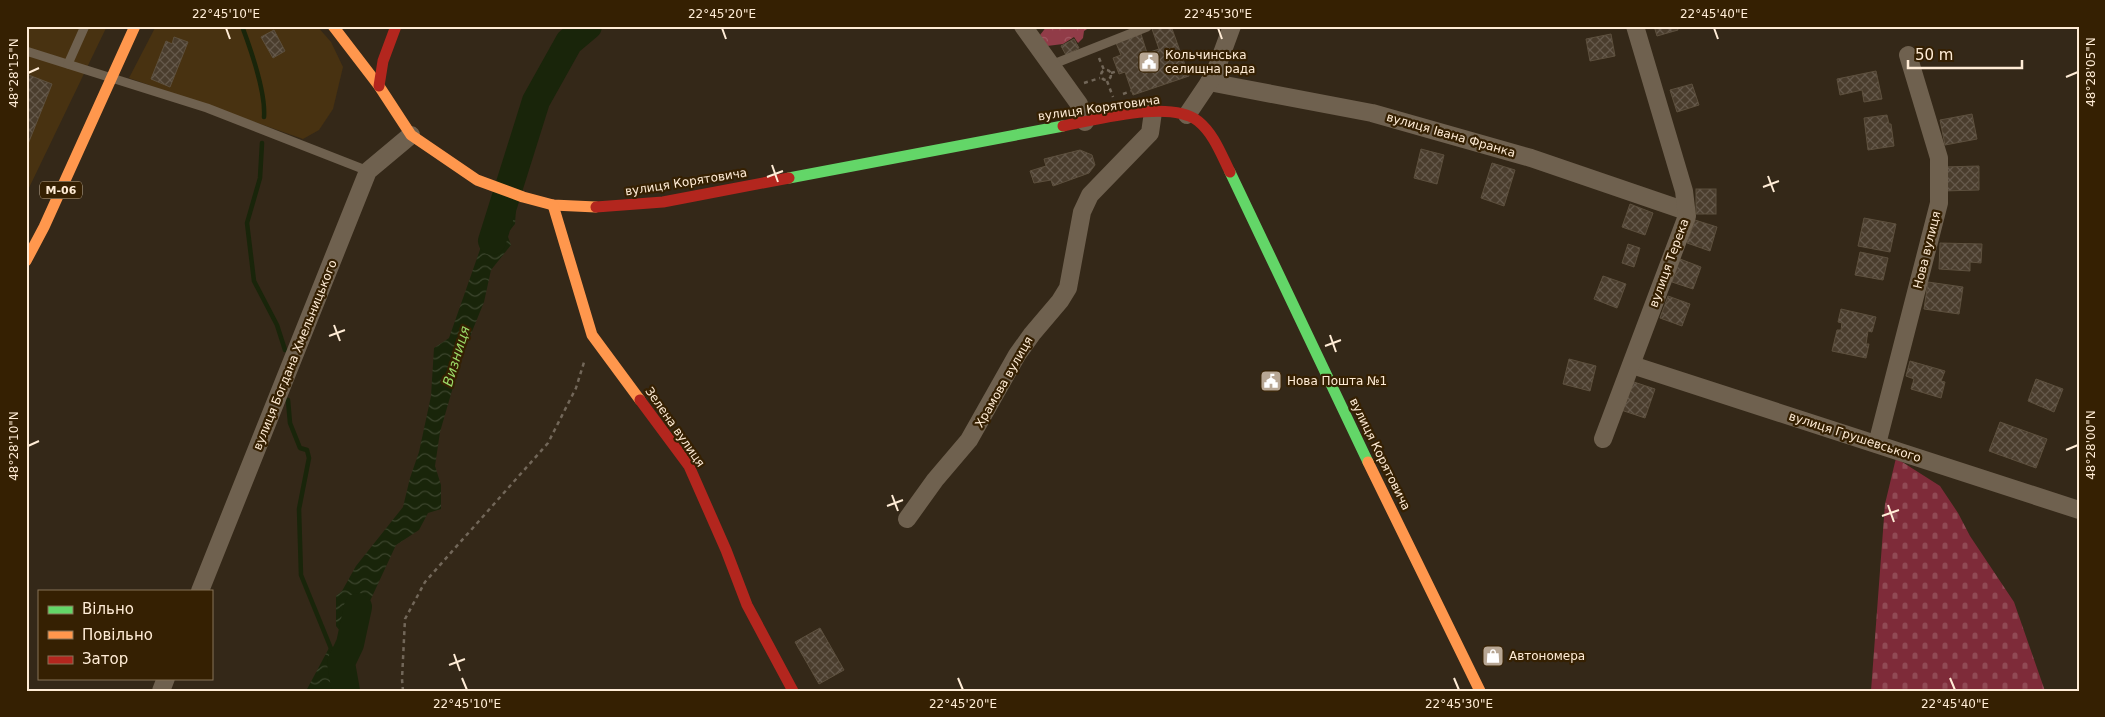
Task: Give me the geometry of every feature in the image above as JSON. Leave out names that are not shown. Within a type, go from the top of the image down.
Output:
[{"type":"main road","name":"М-06","points":[[26,262],[135,26]]},
{"type":"main road","points":[[333,26],[379,86],[411,135]]},
{"type":"main road","points":[[379,86],[383,60],[396,26]]},
{"type":"main road","name":"вулиця Корятовича","points":[[411,135],[477,180],[523,197],[553,206],[606,207],[663,202],[1085,122],[1154,112],[1187,115],[1203,125],[1213,137],[1367,461],[1480,691]]},
{"type":"main road","name":"Зелена вулиця","points":[[553,206],[592,335],[689,466],[726,550],[747,605],[793,691]]},
{"type":"street","points":[[1023,26],[1079,104],[1085,122]]},
{"type":"street","points":[[1187,115],[1210,82],[1232,26]]},
{"type":"street","name":"вулиця Терека","points":[[1603,439],[1687,216],[1684,191],[1634,26]]},
{"type":"street","name":"Нова вулиця","points":[[1877,444],[1939,203],[1939,158],[1908,55]]},
{"type":"street","name":"вулиця Івана Франка","points":[[1210,82],[1372,113],[1531,158],[1686,211]]},
{"type":"street","name":"Храмова вулиця","points":[[907,519],[935,480],[969,440],[1017,355],[1064,295],[1068,288],[1072,271],[1079,228],[1090,195],[1150,133],[1154,112]]},
{"type":"street","name":"вулиця Богдана Хмельницького","points":[[200,590],[368,171],[411,135]]},
{"type":"street","name":"вулиця Грушевського","points":[[1632,365],[2079,510]]},
{"type":"lane","points":[[68,64],[85,26]]},
{"type":"lane","points":[[1051,65],[1147,27]]},
{"type":"lane","points":[[26,51],[207,108],[368,171]]},
{"type":"path","points":[[1068,58],[1083,84],[1101,77]]},
{"type":"path","points":[[1101,77],[1104,70],[1111,74]]},
{"type":"path","points":[[1107,81],[1111,78],[1111,74],[1118,71]]},
{"type":"path","points":[[1101,77],[1107,81],[1113,97],[1111,98]]},
{"type":"path","points":[[1122,94],[1132,91]]},
{"type":"path","points":[[403,691],[405,619],[425,582],[548,442],[576,388],[592,335]]},
{"type":"shaded area","points":[[26,26],[107,26],[26,194]]},
{"type":"shaded area","points":[[156,26],[317,26],[331,42],[343,67],[333,109],[319,130],[303,139],[129,78]]},
{"type":"green space","points":[[1047,26],[1092,26],[1084,31],[1083,38],[1078,43],[1074,37],[1063,44],[1047,46],[1040,35]]},
{"type":"green space","points":[[1896,458],[1940,486],[1958,513],[1970,536],[2014,602],[2045,691],[1871,691],[1885,504]]},
{"type":"water","points":[[496,204],[516,210],[515,224],[507,234],[511,245],[491,270],[484,302],[462,356],[440,432],[435,466],[441,485],[441,509],[428,513],[419,530],[396,545],[350,644],[336,626],[336,596],[342,591],[356,566],[403,507],[419,452],[431,396],[434,348],[449,338]]},
{"type":"water","points":[[343,646],[354,654],[353,691],[306,691],[329,648]]},
{"type":"building","name":"Кольчинська селищна рада","points":[[1151,26],[1171,26],[1189,76],[1133,95],[1125,72],[1119,74],[1113,58],[1121,55],[1116,43],[1141,34],[1147,53],[1159,49]]},
{"type":"building","points":[[1654,26],[1677,26],[1678,30],[1657,36]]},
{"type":"building","points":[[274,30],[285,51],[273,58],[261,37]]},
{"type":"building","points":[[1611,34],[1615,56],[1590,61],[1586,39]]},
{"type":"building","points":[[174,37],[188,42],[170,87],[151,79],[166,41],[172,44]]},
{"type":"building","points":[[1074,39],[1079,48],[1066,55],[1061,46]]},
{"type":"building","points":[[1876,71],[1882,99],[1864,102],[1862,90],[1840,95],[1837,79]]},
{"type":"building","points":[[26,74],[52,84],[26,149]]},
{"type":"building","points":[[1692,84],[1699,105],[1677,112],[1670,90]]},
{"type":"building","points":[[1972,114],[1977,139],[1945,145],[1940,120]]},
{"type":"building","points":[[1887,115],[1889,124],[1891,124],[1894,146],[1868,150],[1864,118]]},
{"type":"building","points":[[1421,149],[1444,155],[1437,184],[1414,178]]},
{"type":"building","points":[[1080,150],[1092,155],[1095,165],[1089,173],[1053,186],[1051,180],[1034,183],[1030,171],[1046,166],[1044,159]]},
{"type":"building","points":[[1492,163],[1515,170],[1504,206],[1481,198]]},
{"type":"building","points":[[1979,166],[1979,190],[1943,191],[1943,167]]},
{"type":"building","points":[[1696,189],[1716,189],[1716,214],[1696,214]]},
{"type":"building","points":[[1630,204],[1653,213],[1645,235],[1622,227]]},
{"type":"building","points":[[1864,218],[1896,224],[1890,252],[1858,246]]},
{"type":"building","points":[[1695,220],[1717,227],[1710,251],[1687,243]]},
{"type":"building","points":[[1940,243],[1982,244],[1981,263],[1970,262],[1970,271],[1939,269]]},
{"type":"building","points":[[1628,244],[1640,248],[1634,267],[1622,263]]},
{"type":"building","points":[[1860,252],[1888,258],[1883,280],[1855,275]]},
{"type":"building","points":[[1680,259],[1701,267],[1693,289],[1672,282]]},
{"type":"building","points":[[1603,276],[1626,284],[1617,308],[1594,299]]},
{"type":"building","points":[[1928,282],[1963,287],[1959,314],[1924,309]]},
{"type":"building","points":[[1668,296],[1690,304],[1682,326],[1660,318]]},
{"type":"building","points":[[1841,309],[1876,317],[1872,332],[1868,331],[1866,344],[1869,344],[1866,358],[1832,351],[1837,330],[1841,330],[1842,323],[1838,322]]},
{"type":"building","points":[[1569,359],[1596,366],[1590,391],[1563,384]]},
{"type":"building","points":[[1910,361],[1945,371],[1941,381],[1945,382],[1941,398],[1911,389],[1914,379],[1906,376]]},
{"type":"building","points":[[2036,379],[2063,389],[2054,412],[2028,401]]},
{"type":"building","points":[[1631,381],[1655,389],[1645,418],[1621,410]]},
{"type":"building","points":[[2000,422],[2047,439],[2036,468],[1989,451]]},
{"type":"building","points":[[820,628],[844,670],[819,684],[795,642]]},
{"type":"waterway","points":[[242,26],[263,96],[264,117]]},
{"type":"waterway","name":"Визниця","points":[[492,241],[536,101],[569,42],[588,26]]},
{"type":"waterway","points":[[262,143],[260,178],[247,223],[254,281],[277,325],[285,350]]},
{"type":"waterway","points":[[288,400],[290,423],[300,448],[307,450],[309,458],[299,509],[301,575],[332,651]]},
{"type":"waterway","name":"Визниця","points":[[346,691],[341,663],[350,644],[358,607]]},
{"type":"traffic: fast","points":[[789,178],[1063,126]]},
{"type":"traffic: fast","points":[[1230,172],[1368,462]]},
{"type":"traffic: slow","points":[[26,261],[44,227],[135,26]]},
{"type":"traffic: slow","points":[[333,26],[379,86],[411,135],[477,180],[523,197],[553,205],[596,207]]},
{"type":"traffic: slow","points":[[553,205],[592,335],[640,400]]},
{"type":"traffic: slow","points":[[1368,462],[1480,691]]},
{"type":"traffic: jam","points":[[379,86],[383,61],[396,26]]},
{"type":"traffic: jam","points":[[1063,126],[1113,116],[1152,111],[1186,115],[1204,126],[1217,145],[1230,172]]},
{"type":"traffic: jam","points":[[596,207],[663,202],[789,178]]},
{"type":"traffic: jam","points":[[640,400],[689,466],[726,550],[747,605],[793,691]]},
{"type":"place","name":"Кольчинська селищна рада","points":[[1149,62]]},
{"type":"place","name":"Нова Пошта №1","points":[[1271,381]]},
{"type":"place","name":"Автономера","points":[[1493,656]]}]
